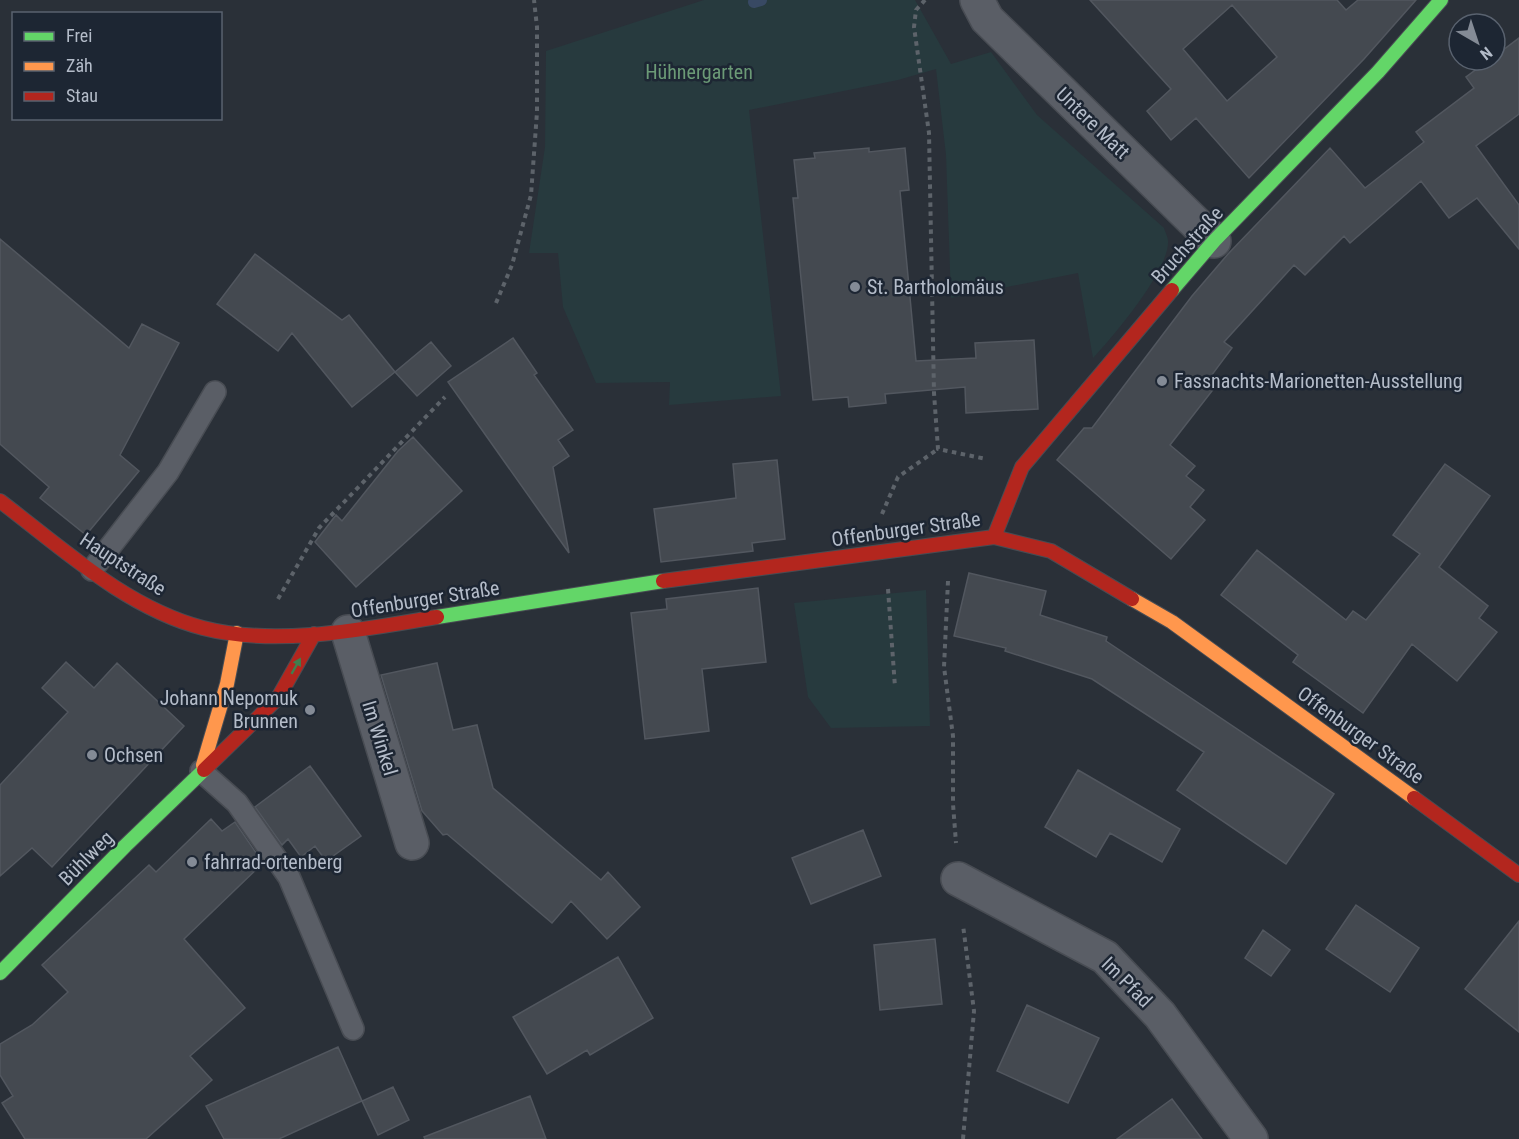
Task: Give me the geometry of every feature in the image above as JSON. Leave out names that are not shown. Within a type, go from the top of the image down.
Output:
[{"type":"street","name":"Untere Matt","points":[[977,0],[987,19],[1214,241]]},
{"type":"street","name":"Bruchstraße","points":[[994,537],[1022,467],[1214,241],[1378,72],[1440,0]]},
{"type":"street","name":"Hauptstraße","points":[[0,501],[110,584],[151,609],[205,629],[237,633]]},
{"type":"street","name":"Offenburger Straße","points":[[237,633],[348,632],[645,583],[994,537],[1051,551],[1172,622],[1519,875]]},
{"type":"street","name":"Im Winkel","points":[[348,632],[412,843]]},
{"type":"street","name":"Bühlweg","points":[[201,771],[227,684],[237,633]]},
{"type":"street","name":"Bühlweg","points":[[0,973],[201,771],[278,698],[314,634]]},
{"type":"street","name":"Im Pfad","points":[[958,879],[1105,957],[1160,1015],[1251,1139]]},
{"type":"lane","points":[[92,570],[168,472],[215,392]]},
{"type":"lane","points":[[201,771],[237,803],[289,877],[353,1029]]},
{"type":"path","points":[[496,303],[512,265],[531,195],[537,112],[537,27],[534,0]]},
{"type":"path","points":[[925,0],[916,10],[914,27],[929,133],[934,393],[938,449]]},
{"type":"path","points":[[258,634],[320,528],[445,397]]},
{"type":"path","points":[[895,687],[885,552],[879,519],[898,477],[938,449],[1022,467]]},
{"type":"path","points":[[948,579],[944,668],[953,736],[953,804],[958,879],[974,1011],[963,1139]]},
{"type":"green space","name":"Hühnergarten","points":[[704,0],[915,0],[951,64],[991,52],[1037,115],[1164,228],[1168,239],[1166,253],[1160,268],[1139,302],[1093,358],[1078,273],[951,298],[946,155],[936,69],[898,80],[749,110],[781,396],[669,405],[670,382],[596,383],[563,307],[558,253],[529,253],[545,147],[546,51]]},
{"type":"green space","points":[[926,590],[930,726],[831,728],[808,697],[794,603]]},
{"type":"building","points":[[1090,0],[1337,0],[1346,10],[1358,0],[1416,0],[1364,59],[1249,178],[1196,118],[1171,140],[1147,111],[1171,89]],"holes":[[[1232,5],[1277,57],[1227,101],[1183,49]]]},
{"type":"building","points":[[1519,38],[1519,114],[1476,146],[1519,205],[1519,249],[1477,198],[1449,218],[1421,181],[1350,243],[1344,236],[1305,275],[1294,265],[1224,342],[1232,348],[1211,376],[1219,382],[1170,445],[1195,466],[1186,476],[1204,490],[1190,507],[1205,520],[1171,559],[1057,460],[1084,428],[1092,428],[1192,296],[1228,254],[1330,148],[1365,188],[1424,142],[1416,132],[1474,88],[1466,77],[1473,72],[1507,72],[1507,47]]},
{"type":"building","name":"St. Bartholomäus","points":[[869,148],[869,152],[905,148],[909,190],[900,191],[916,361],[976,358],[975,343],[1034,340],[1038,409],[966,413],[965,387],[885,394],[886,403],[849,407],[848,397],[813,400],[793,198],[798,198],[794,160],[815,158],[814,153]]},
{"type":"building","points":[[0,239],[129,348],[142,324],[179,343],[120,455],[139,471],[86,535],[40,498],[49,487],[0,444]]},
{"type":"building","points":[[255,254],[342,320],[349,315],[395,372],[352,407],[292,333],[278,351],[217,304]]},
{"type":"building","points":[[513,338],[537,373],[534,375],[573,430],[558,440],[569,456],[553,467],[569,553],[448,382]]},
{"type":"building","points":[[431,342],[451,366],[417,396],[395,372]]},
{"type":"building","points":[[413,437],[462,491],[356,587],[315,542],[336,515],[342,521],[398,451]]},
{"type":"building","points":[[777,460],[785,539],[752,543],[753,551],[661,562],[654,509],[736,498],[733,464]]},
{"type":"building","points":[[1445,464],[1490,496],[1439,567],[1488,606],[1479,618],[1497,632],[1457,681],[1412,644],[1363,713],[1293,662],[1298,655],[1221,595],[1257,550],[1346,620],[1353,611],[1366,620],[1420,554],[1393,535]]},
{"type":"building","points":[[969,573],[1046,591],[1040,615],[1107,637],[1106,641],[1334,794],[1286,864],[1177,790],[1204,752],[1092,679],[1005,651],[1006,648],[954,636]]},
{"type":"building","points":[[758,588],[766,662],[702,669],[709,731],[645,739],[631,613],[667,609],[666,599]]},
{"type":"building","name":"Ochsen","points":[[66,662],[94,688],[117,663],[184,726],[52,867],[32,848],[0,876],[0,785],[68,712],[42,688]]},
{"type":"building","points":[[437,663],[453,730],[477,725],[493,788],[601,880],[608,872],[640,907],[607,939],[571,901],[552,923],[447,834],[443,835],[422,811],[381,675]]},
{"type":"building","points":[[310,766],[361,836],[326,861],[315,846],[301,857],[288,839],[282,845],[255,807]]},
{"type":"building","points":[[1078,770],[1180,829],[1162,862],[1110,833],[1096,857],[1045,827]]},
{"type":"building","points":[[211,819],[222,831],[235,822],[263,863],[184,939],[245,1008],[190,1056],[212,1080],[146,1139],[25,1139],[2,1103],[13,1096],[0,1075],[0,1044],[32,1025],[68,992],[42,965],[149,865],[156,872]]},
{"type":"building","points":[[863,830],[881,876],[811,904],[792,858]]},
{"type":"building","points":[[1356,905],[1419,948],[1390,992],[1326,949]]},
{"type":"building","points":[[1519,921],[1519,1032],[1465,989]]},
{"type":"building","points":[[1263,930],[1290,950],[1271,976],[1245,958]]},
{"type":"building","points":[[935,939],[942,1004],[880,1010],[874,945]]},
{"type":"building","points":[[618,957],[653,1018],[590,1055],[587,1050],[547,1074],[513,1017]]},
{"type":"building","points":[[1027,1005],[1099,1038],[1068,1103],[997,1071]]},
{"type":"building","points":[[338,1047],[362,1101],[279,1139],[224,1139],[206,1106]]},
{"type":"building","points":[[393,1087],[409,1120],[378,1135],[362,1101]]},
{"type":"building","points":[[530,1096],[546,1139],[425,1139],[424,1137]]},
{"type":"building","points":[[1172,1099],[1202,1139],[1117,1139]]},
{"type":"waterway","points":[[754,2],[761,0]]},
{"type":"traffic: fast","points":[[1172,290],[1214,241],[1378,72],[1441,0]]},
{"type":"traffic: fast","points":[[437,617],[663,581]]},
{"type":"traffic: fast","points":[[0,973],[125,846],[204,770]]},
{"type":"traffic: slow","points":[[1132,599],[1172,622],[1414,798]]},
{"type":"traffic: slow","points":[[203,765],[227,684],[237,633]]},
{"type":"traffic: jam","points":[[994,537],[1022,467],[1172,290]]},
{"type":"traffic: jam","points":[[0,501],[71,557],[121,591],[175,619],[203,628],[260,636],[290,636],[351,631],[437,617]]},
{"type":"traffic: jam","points":[[663,581],[994,537],[1051,551],[1132,599]]},
{"type":"traffic: jam","points":[[204,770],[278,698],[314,634]]},
{"type":"traffic: jam","points":[[1414,798],[1519,875]]},
{"type":"place","name":"St. Bartholomäus","points":[[855,287]]},
{"type":"place","name":"Fassnachts-Marionetten-Ausstellung","points":[[1162,381]]},
{"type":"place","name":"Johann Nepomuk Brunnen","points":[[310,710]]},
{"type":"place","name":"Ochsen","points":[[92,755]]},
{"type":"place","name":"fahrrad-ortenberg","points":[[192,862]]}]
